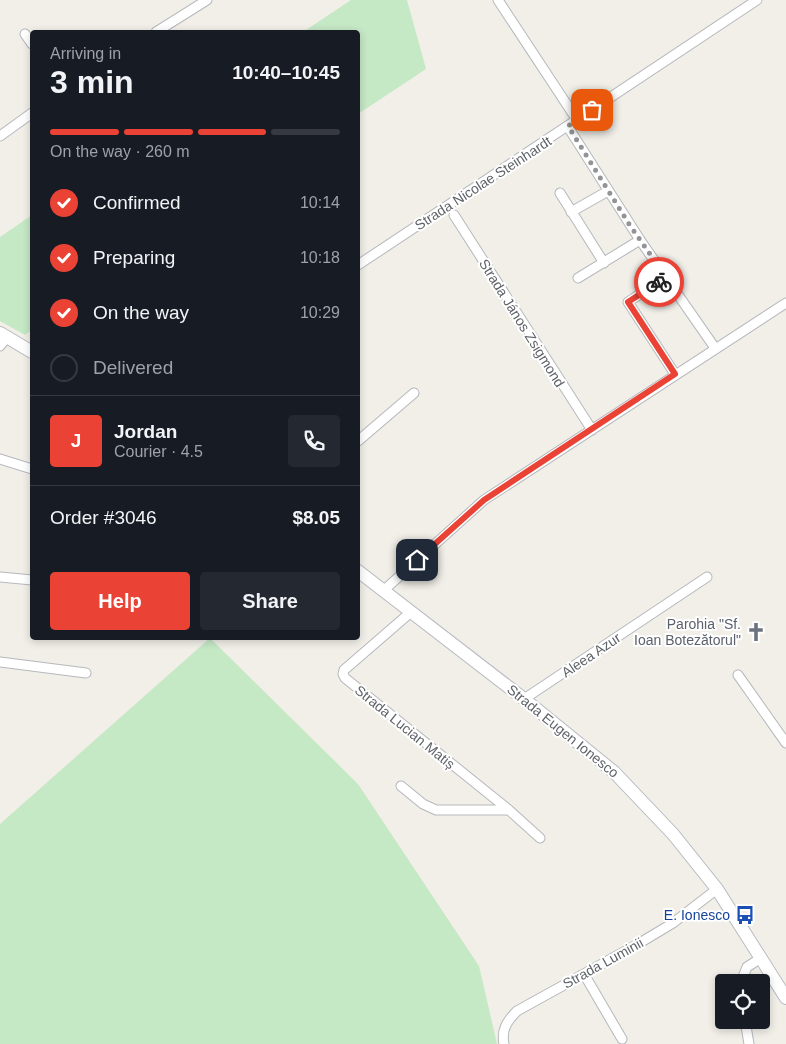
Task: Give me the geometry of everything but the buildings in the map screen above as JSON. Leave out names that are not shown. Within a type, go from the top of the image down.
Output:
[{"type":"street","points":[[159,30],[207,0]]},
{"type":"street","points":[[498,0],[577,120]]},
{"type":"street","name":"Strada Nicolae Steinhardt","points":[[360,264],[757,0]]},
{"type":"street","points":[[25,34],[30,41]]},
{"type":"street","points":[[0,136],[30,114]]},
{"type":"street","points":[[568,126],[640,240],[716,348]]},
{"type":"street","points":[[571,212],[608,190]]},
{"type":"street","points":[[560,193],[604,263]]},
{"type":"street","name":"Strada János Zsigmond","points":[[454,215],[592,430]]},
{"type":"street","points":[[578,278],[640,240]]},
{"type":"street","points":[[666,277],[628,302],[675,374]]},
{"type":"street","points":[[383,591],[484,500],[786,303]]},
{"type":"street","points":[[2,339],[30,349]]},
{"type":"street","points":[[360,439],[414,393]]},
{"type":"street","points":[[0,459],[30,468]]},
{"type":"street","name":"Strada Eugen Ionesco","points":[[360,573],[609,766],[661,820],[717,889],[786,998]]},
{"type":"street","points":[[0,577],[30,580]]},
{"type":"street","name":"Aleea Azur","points":[[524,699],[707,577]]},
{"type":"street","name":"Strada Lucian Matiș","points":[[411,612],[344,670],[342,674],[509,810],[540,838]]},
{"type":"street","points":[[0,662],[86,673]]},
{"type":"street","points":[[738,675],[786,743]]},
{"type":"street","points":[[401,786],[423,804],[436,810],[509,810]]},
{"type":"street","name":"Strada Luminii","points":[[504,1044],[503,1035],[506,1023],[517,1011],[673,923],[717,889]]},
{"type":"street","points":[[744,974],[747,967],[761,958]]},
{"type":"street","points":[[584,974],[622,1039]]},
{"type":"street","points":[[746,1029],[749,1044]]},
{"type":"green space","points":[[351,0],[407,0],[426,69],[360,113],[360,30],[306,30]]},
{"type":"green space","points":[[30,216],[30,331],[25,335],[0,321],[0,237]]},
{"type":"green space","points":[[208,640],[212,640],[358,784],[479,966],[497,1044],[0,1044],[0,824]]},
{"type":"way so far","points":[[592,110],[568,126],[629,224],[666,277],[659,282]]},
{"type":"place","name":"Parohia \"Sf. Ioan Botezătorul\"","points":[[756,632]]},
{"type":"place","name":"E. Ionesco","points":[[745,915]]},
{"type":"route","points":[[417,560],[484,500],[675,374],[628,302],[659,282]]}]
